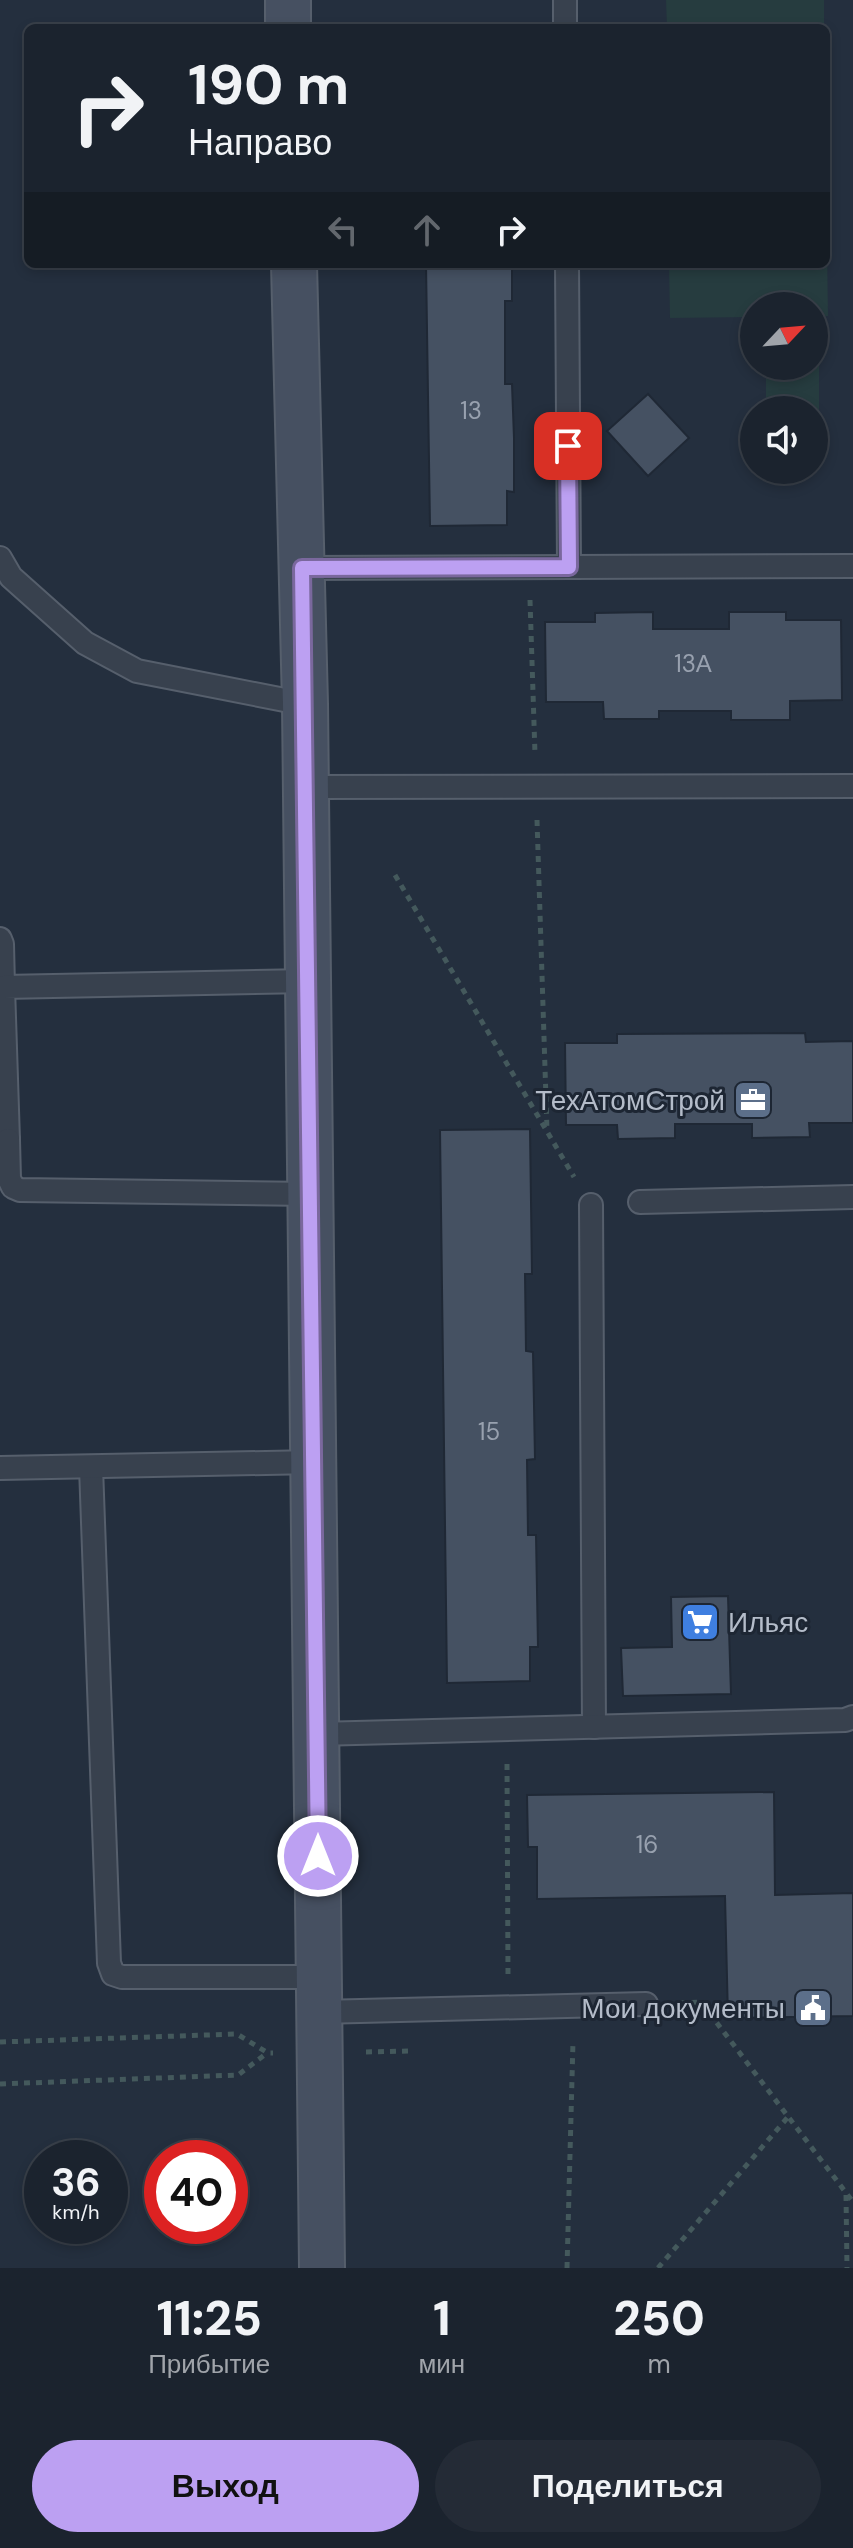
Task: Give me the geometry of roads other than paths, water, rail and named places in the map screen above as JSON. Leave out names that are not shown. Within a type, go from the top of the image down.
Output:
[{"type":"street","points":[[288,0],[288,24]]},
{"type":"street","points":[[294,268],[305,704],[322,2268]]},
{"type":"lane","points":[[565,0],[565,24]]},
{"type":"lane","points":[[567,268],[569,567]]},
{"type":"lane","points":[[0,558],[11,577],[85,643],[137,671],[305,704]]},
{"type":"lane","points":[[302,568],[853,566]]},
{"type":"lane","points":[[305,787],[853,786]]},
{"type":"lane","points":[[0,939],[4,1140],[9,1179],[13,1187],[20,1190],[311,1194]]},
{"type":"lane","points":[[3,987],[308,981]]},
{"type":"lane","points":[[640,1202],[853,1197]]},
{"type":"lane","points":[[591,1205],[594,1727]]},
{"type":"lane","points":[[0,1468],[314,1462]]},
{"type":"lane","points":[[91,1467],[109,1963],[113,1974],[320,1995],[508,2007],[646,2004]]},
{"type":"lane","points":[[317,1734],[845,1720],[853,1717]]},
{"type":"place","name":"ТехАтомСтрой","points":[[753,1100]]},
{"type":"place","name":"Ильяс","points":[[700,1622]]},
{"type":"place","name":"Мои документы","points":[[813,2008]]}]
